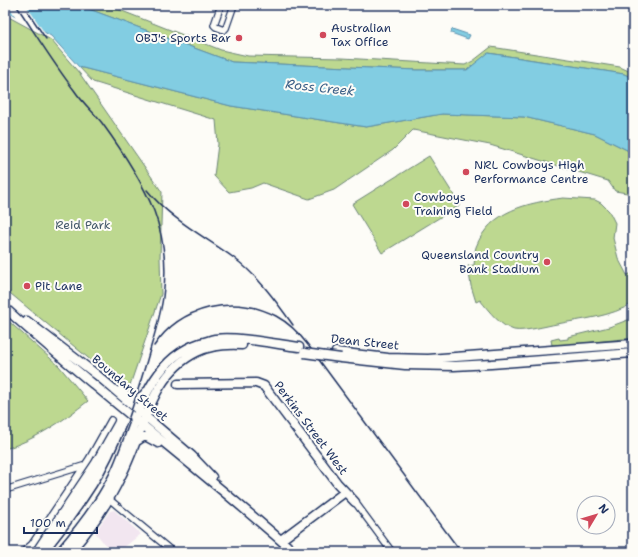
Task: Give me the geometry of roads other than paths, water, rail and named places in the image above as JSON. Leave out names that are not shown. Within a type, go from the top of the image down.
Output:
[{"type":"main road","name":"Boundary Street","points":[[5,302],[38,331],[92,371],[137,415]]},
{"type":"main road","name":"Boundary Street","points":[[5,308],[43,343],[137,415],[190,464],[234,500],[293,552]]},
{"type":"main road","name":"Dean Street","points":[[60,552],[88,517],[103,495],[116,469],[137,415],[160,370],[178,354],[190,347],[214,339],[238,340],[405,365],[481,365],[491,359],[506,354],[633,344]]},
{"type":"main road","name":"Dean Street","points":[[70,552],[109,499],[121,477],[156,392],[166,376],[186,357],[216,345],[238,345],[302,350]]},
{"type":"main road","name":"Dean Street","points":[[338,355],[403,358],[491,359],[633,353]]},
{"type":"main road","points":[[92,371],[132,397],[141,398],[149,389]]},
{"type":"main road","name":"Perkins Street West","points":[[178,384],[256,382],[264,386],[345,492],[355,502]]},
{"type":"main road","name":"Boundary Street","points":[[144,421],[192,456],[234,500]]},
{"type":"main road","points":[[137,441],[143,437],[149,437],[169,453],[190,464]]},
{"type":"main road","points":[[280,540],[345,492]]},
{"type":"street","points":[[221,5],[214,25],[224,30],[234,5]]},
{"type":"street","points":[[23,552],[32,544],[89,459],[111,420]]},
{"type":"street","points":[[5,490],[83,466]]},
{"type":"street","points":[[109,499],[173,552]]},
{"type":"street","name":"Perkins Street West","points":[[355,502],[392,552]]},
{"type":"water","name":"Ross Creek","points":[[5,5],[78,5],[232,62],[417,70],[467,70],[488,53],[624,74],[633,78],[633,153],[595,134],[524,117],[442,114],[366,127],[231,106],[79,67],[51,36],[5,10]]},
{"type":"water","points":[[452,29],[470,35],[468,39],[451,33]]},
{"type":"railway","points":[[16,5],[66,80],[80,99],[102,123],[124,154],[154,211],[160,232],[165,265],[163,297],[158,321],[137,393],[120,441],[96,487],[74,520],[49,552]]},
{"type":"railway","points":[[28,12],[46,39]]},
{"type":"railway","points":[[147,190],[156,201],[177,219],[243,265],[266,289],[293,325]]},
{"type":"railway","points":[[154,346],[165,332],[178,321],[193,313],[209,308],[226,305],[243,306],[260,309],[281,319],[294,329],[308,345],[461,552]]},
{"type":"place","name":"Australian Tax Office","points":[[323,35]]},
{"type":"place","name":"OBJ's Sports Bar","points":[[239,38]]},
{"type":"place","name":"NRL Cowboys High Performance Centre","points":[[466,172]]},
{"type":"place","name":"Cowboys Training Field","points":[[406,204]]},
{"type":"place","name":"Queensland Country Bank Stadium","points":[[547,262]]},
{"type":"place","name":"Pit Lane","points":[[27,286]]},
{"type":"park label","name":"Reid Park","points":[[83,225]]}]
